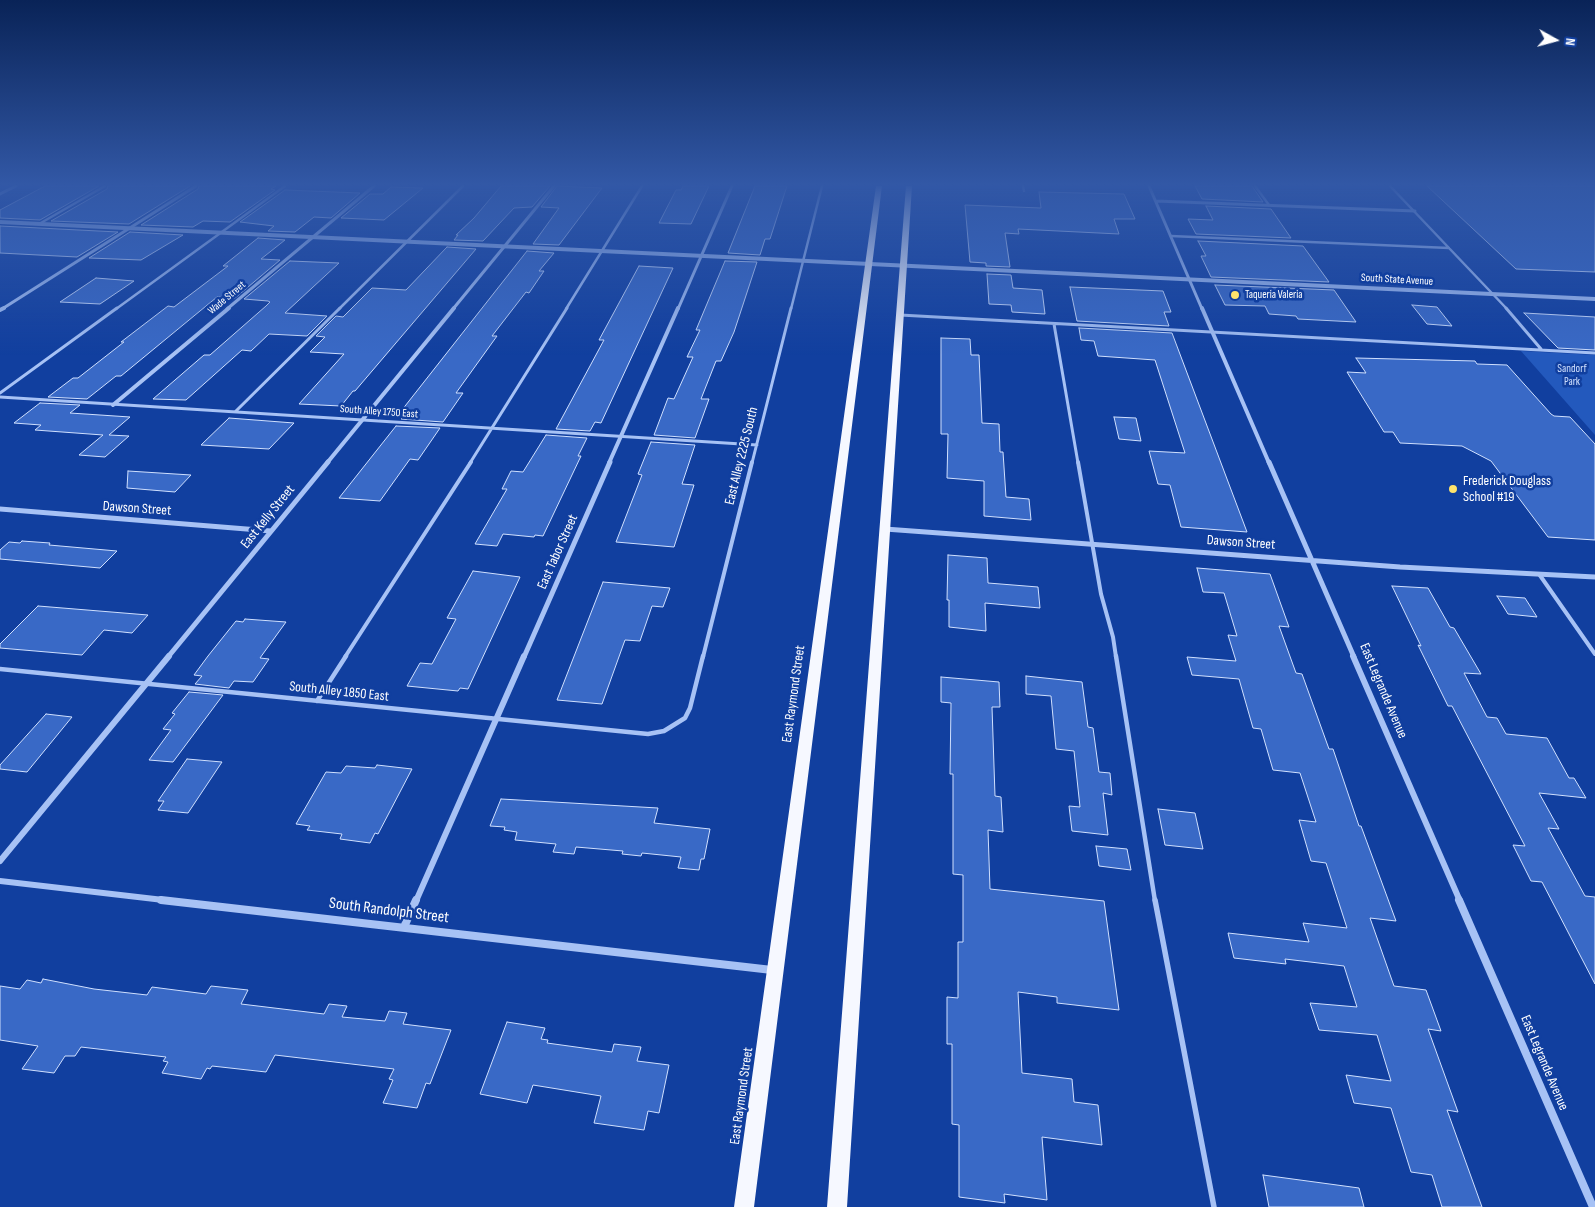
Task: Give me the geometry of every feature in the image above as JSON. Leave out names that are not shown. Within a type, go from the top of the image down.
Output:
[{"type":"main road","name":"East Raymond Street","points":[[744,1207],[873,242]]},
{"type":"main road","points":[[837,1207],[905,242]]},
{"type":"street","points":[[0,310],[107,242]]},
{"type":"street","name":"Wade Street","points":[[114,405],[308,242]]},
{"type":"street","name":"South State Avenue","points":[[433,242],[1595,299]]},
{"type":"street","name":"East Kelly Street","points":[[0,861],[508,242]]},
{"type":"street","name":"East Tabor Street","points":[[404,927],[708,242]]},
{"type":"street","name":"East Legrande Avenue","points":[[1174,242],[1593,1207]]},
{"type":"street","name":"Dawson Street","points":[[0,509],[272,531]]},
{"type":"street","name":"Dawson Street","points":[[885,529],[1312,560],[1595,577]]},
{"type":"street","name":"South Randolph Street","points":[[0,881],[775,970]]},
{"type":"lane","points":[[0,393],[206,242]]},
{"type":"lane","points":[[235,412],[406,242]]},
{"type":"lane","points":[[316,701],[493,428],[607,242]]},
{"type":"lane","name":"East Alley 2225 South","points":[[674,726],[684,718],[690,708],[808,242]]},
{"type":"lane","points":[[1318,242],[1449,248]]},
{"type":"lane","points":[[1444,242],[1494,294],[1541,350]]},
{"type":"lane","points":[[900,316],[1595,353]]},
{"type":"lane","points":[[1054,324],[1101,594],[1113,637],[1159,927],[1214,1207]]},
{"type":"lane","name":"South Alley 1750 East","points":[[0,397],[757,445]]},
{"type":"lane","points":[[1539,574],[1595,654]]},
{"type":"lane","name":"South Alley 1850 East","points":[[0,669],[648,734],[664,731],[674,726]]},
{"type":"green space","name":"Sandorf Park","points":[[1521,351],[1595,355],[1595,435]]},
{"type":"building","points":[[0,242],[101,242],[77,257],[0,253]]},
{"type":"building","points":[[114,242],[171,242],[141,260],[89,258]]},
{"type":"building","points":[[253,242],[282,242],[261,259],[280,260],[235,298],[217,297],[121,376],[116,376],[87,399],[48,397],[73,378],[78,378],[168,306],[174,307],[228,266],[223,266]]},
{"type":"building","points":[[534,242],[561,242],[559,245],[533,244]]},
{"type":"building","points":[[732,242],[764,242],[760,255],[728,253]]},
{"type":"building","points":[[968,242],[1006,242],[1010,267],[986,266],[986,263],[970,262]]},
{"type":"building","points":[[1199,242],[1303,246],[1329,282],[1211,277],[1201,256],[1206,256]]},
{"type":"building","points":[[1487,242],[1595,242],[1595,272],[1516,269]]},
{"type":"building","points":[[447,247],[476,249],[341,406],[299,404],[344,354],[310,352],[325,337],[316,336],[336,316],[343,317],[372,288],[406,290]]},
{"type":"building","points":[[527,251],[554,253],[539,271],[544,271],[529,293],[526,292],[492,336],[497,336],[456,393],[463,393],[443,422],[401,419],[404,416],[398,415]]},
{"type":"building","points":[[290,261],[339,263],[285,313],[327,316],[307,336],[269,334],[251,351],[242,350],[186,400],[153,399],[204,355],[210,355],[270,302],[244,299]]},
{"type":"building","points":[[725,261],[757,262],[734,332],[721,361],[716,361],[701,399],[709,399],[695,438],[654,435],[668,398],[674,399],[693,357],[687,357],[700,330],[696,330]]},
{"type":"building","points":[[639,266],[673,268],[601,423],[595,422],[590,431],[556,429],[604,340],[599,340]]},
{"type":"building","points":[[987,274],[1011,275],[1013,288],[1042,290],[1045,314],[1012,312],[1011,305],[989,304]]},
{"type":"building","points":[[96,278],[134,281],[100,304],[60,302]]},
{"type":"building","points":[[1215,285],[1334,290],[1356,322],[1298,319],[1296,316],[1269,314],[1265,306],[1225,305]]},
{"type":"building","points":[[1070,287],[1163,291],[1171,312],[1164,312],[1169,326],[1077,321]]},
{"type":"building","points":[[1412,305],[1437,307],[1452,326],[1427,324]]},
{"type":"building","points":[[1524,313],[1595,317],[1595,350],[1558,348]]},
{"type":"building","points":[[1079,328],[1172,333],[1247,532],[1181,527],[1170,485],[1158,484],[1149,451],[1185,453],[1155,360],[1098,356],[1094,341],[1081,340]]},
{"type":"building","points":[[941,338],[970,339],[971,355],[979,355],[982,423],[999,424],[1000,452],[1003,452],[1006,497],[1029,499],[1031,520],[984,516],[984,481],[947,478],[948,434],[941,434]]},
{"type":"building","points":[[1356,358],[1475,361],[1477,364],[1507,365],[1551,414],[1554,416],[1570,417],[1595,444],[1595,540],[1548,537],[1491,461],[1462,446],[1400,443],[1393,432],[1384,432],[1347,372],[1366,373]]},
{"type":"building","points":[[40,403],[80,405],[70,413],[130,417],[109,435],[129,436],[105,457],[79,455],[103,435],[35,430],[41,425],[14,423]]},
{"type":"building","points":[[1114,417],[1136,418],[1141,441],[1119,439]]},
{"type":"building","points":[[229,418],[294,423],[269,449],[201,445]]},
{"type":"building","points":[[396,426],[440,428],[418,460],[410,459],[380,501],[339,498]]},
{"type":"building","points":[[546,435],[587,438],[578,456],[581,456],[543,536],[503,534],[497,546],[475,544],[507,489],[502,489],[511,471],[523,472]]},
{"type":"building","points":[[651,442],[695,445],[682,484],[694,485],[674,547],[616,542],[642,475],[638,474]]},
{"type":"building","points":[[128,471],[191,475],[175,492],[127,488]]},
{"type":"building","points":[[22,541],[117,551],[100,568],[0,559],[0,550],[9,542],[20,543]]},
{"type":"building","points":[[948,555],[987,558],[988,583],[1038,587],[1040,608],[985,603],[986,631],[949,627],[949,600],[947,600]]},
{"type":"building","points":[[1197,568],[1270,574],[1289,627],[1279,626],[1296,673],[1302,674],[1329,749],[1333,749],[1359,826],[1361,826],[1396,921],[1370,918],[1394,986],[1426,990],[1441,1031],[1428,1029],[1458,1112],[1447,1110],[1482,1207],[1442,1207],[1432,1175],[1411,1172],[1391,1108],[1354,1103],[1346,1075],[1391,1081],[1377,1035],[1319,1030],[1310,1003],[1357,1007],[1344,966],[1285,959],[1286,964],[1234,958],[1228,933],[1309,942],[1303,923],[1347,928],[1326,863],[1311,861],[1299,820],[1316,822],[1300,773],[1273,770],[1261,729],[1253,728],[1239,679],[1192,675],[1187,657],[1236,661],[1228,635],[1237,636],[1224,593],[1203,592]]},
{"type":"building","points":[[473,571],[520,577],[468,689],[460,688],[458,691],[407,686],[420,663],[432,664],[456,619],[447,618]]},
{"type":"building","points":[[603,582],[670,588],[663,607],[652,606],[640,641],[625,640],[602,704],[557,700]]},
{"type":"building","points":[[1392,586],[1428,588],[1450,627],[1454,628],[1481,674],[1464,673],[1487,717],[1497,718],[1506,734],[1547,738],[1569,778],[1574,778],[1586,798],[1539,793],[1559,829],[1548,828],[1585,896],[1595,897],[1595,984],[1542,882],[1531,881],[1513,845],[1525,846],[1452,706],[1448,706]]},
{"type":"building","points":[[1497,596],[1525,598],[1537,617],[1508,614]]},
{"type":"building","points":[[38,606],[148,615],[132,633],[104,630],[82,655],[0,648],[0,644]]},
{"type":"building","points":[[245,619],[286,622],[260,658],[269,659],[253,682],[234,681],[229,688],[195,684],[202,676],[194,675],[208,656],[236,621],[243,622]]},
{"type":"building","points":[[1026,676],[1082,682],[1088,727],[1093,728],[1099,772],[1110,773],[1112,795],[1103,793],[1108,835],[1072,831],[1069,806],[1080,807],[1074,751],[1056,749],[1051,696],[1026,694]]},
{"type":"building","points":[[941,677],[999,682],[1000,707],[992,707],[995,796],[1001,797],[1003,832],[988,830],[990,889],[1104,901],[1119,1010],[1057,1003],[1057,997],[1018,992],[1022,1073],[1072,1079],[1074,1102],[1098,1105],[1102,1145],[1042,1137],[1047,1200],[1004,1194],[1005,1203],[959,1197],[959,1125],[952,1124],[952,1044],[947,1044],[947,997],[958,998],[958,942],[963,942],[963,875],[953,874],[953,774],[950,774],[951,703],[941,702]]},
{"type":"building","points":[[189,692],[223,695],[173,762],[149,760],[171,730],[163,729],[175,714],[172,713]]},
{"type":"building","points":[[46,714],[72,717],[27,772],[0,769],[0,765]]},
{"type":"building","points":[[187,759],[222,762],[188,813],[158,810],[164,801],[158,801]]},
{"type":"building","points":[[377,765],[412,769],[378,834],[375,833],[370,843],[340,839],[342,834],[307,830],[310,826],[296,824],[326,772],[341,773],[346,766],[375,768]]},
{"type":"building","points":[[501,799],[658,808],[654,823],[710,829],[704,859],[701,859],[699,870],[678,868],[681,857],[642,853],[641,856],[622,854],[623,851],[576,847],[574,854],[553,852],[556,844],[515,840],[517,832],[504,830],[505,827],[490,826]]},
{"type":"building","points":[[1158,809],[1195,813],[1203,849],[1165,845]]},
{"type":"building","points":[[1096,846],[1127,849],[1131,870],[1099,866]]},
{"type":"building","points":[[43,979],[94,989],[147,995],[152,987],[206,994],[211,986],[248,990],[241,1004],[324,1014],[329,1004],[347,1006],[342,1017],[385,1021],[389,1011],[407,1013],[403,1024],[451,1030],[430,1084],[426,1083],[417,1108],[383,1103],[393,1080],[389,1079],[394,1069],[275,1055],[266,1072],[212,1066],[210,1069],[207,1068],[201,1079],[162,1073],[168,1062],[163,1061],[166,1057],[81,1047],[75,1056],[65,1056],[54,1073],[22,1069],[38,1046],[0,1040],[0,986],[20,989],[27,980],[41,983]]},
{"type":"building","points":[[507,1022],[545,1028],[541,1039],[548,1040],[547,1043],[612,1052],[614,1044],[641,1047],[637,1061],[669,1065],[659,1113],[648,1111],[644,1130],[594,1123],[601,1096],[533,1085],[527,1103],[480,1094]]},
{"type":"building","points":[[1263,1175],[1359,1188],[1364,1207],[1269,1207]]},
{"type":"place","name":"Taqueria Valeria","points":[[1235,295]]},
{"type":"place","name":"Frederick Douglass School #19","points":[[1453,489]]}]
